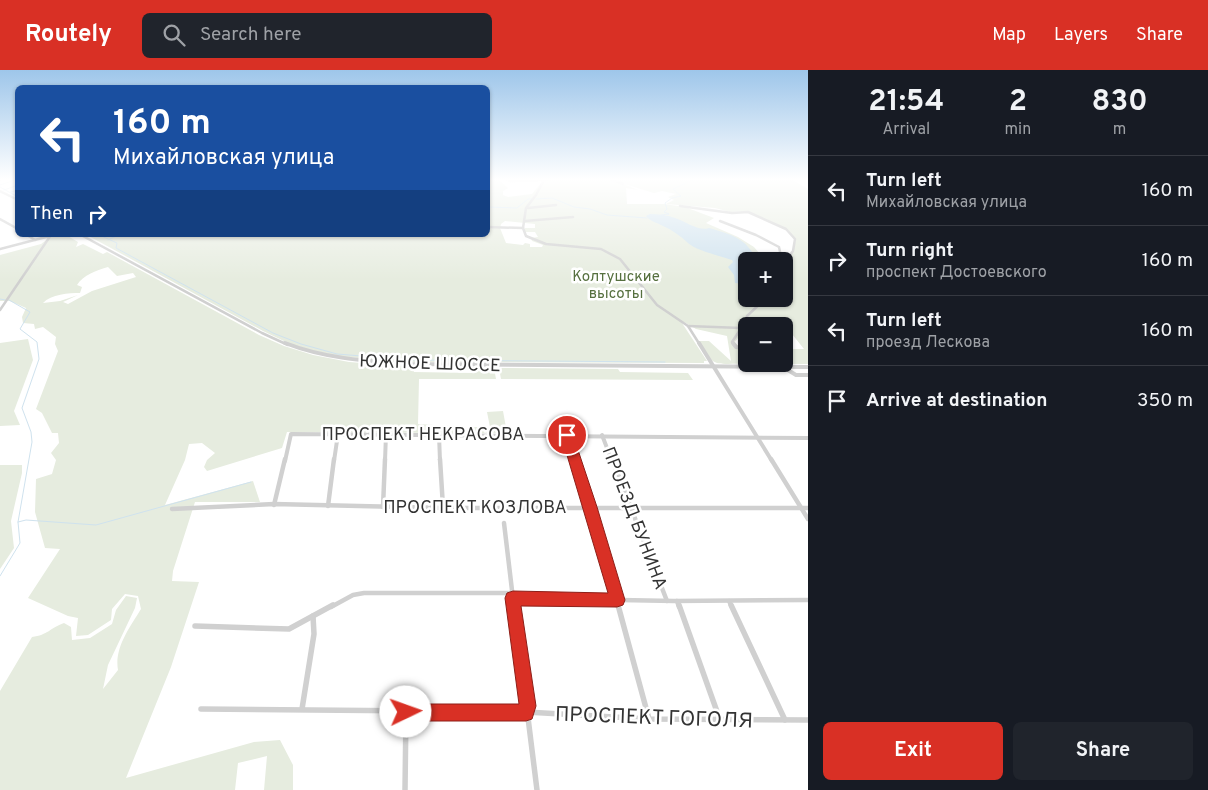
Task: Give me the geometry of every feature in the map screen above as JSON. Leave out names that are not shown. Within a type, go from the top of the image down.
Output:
[{"type":"street","points":[[526,213],[523,228],[526,236],[540,242],[608,251],[627,266],[657,305],[688,326],[808,519]]},
{"type":"street","points":[[749,213],[786,229],[795,239],[791,252]]},
{"type":"street","points":[[525,221],[573,216]]},
{"type":"street","points":[[0,219],[15,227]]},
{"type":"street","points":[[720,221],[756,235],[779,248],[781,252]]},
{"type":"street","points":[[490,227],[523,228]]},
{"type":"street","points":[[30,237],[35,240]]},
{"type":"street","points":[[0,249],[47,237]]},
{"type":"street","points":[[0,310],[50,237]]},
{"type":"street","name":"ЮЖНОЕ ШОССЕ","points":[[85,237],[262,333],[286,344],[322,354],[371,362],[411,364],[738,367]]},
{"type":"street","points":[[747,317],[757,307]]},
{"type":"street","points":[[688,326],[738,328]]},
{"type":"street","points":[[738,334],[732,342],[738,347]]},
{"type":"street","name":"ЮЖНОЕ ШОССЕ","points":[[793,366],[808,367]]},
{"type":"street","points":[[792,372],[796,375],[808,375]]},
{"type":"street","name":"ПРОСПЕКТ НЕКРАСОВА","points":[[274,505],[291,434],[808,438]]},
{"type":"street","points":[[328,506],[338,434]]},
{"type":"street","points":[[383,507],[386,434]]},
{"type":"street","points":[[439,435],[443,508]]},
{"type":"street","points":[[567,435],[591,507],[649,719]]},
{"type":"street","name":"ПРОЕЗД БУНИНА","points":[[602,435],[667,601]]},
{"type":"street","name":"ПРОСПЕКТ КОЗЛОВА","points":[[172,509],[196,506],[274,505],[443,508],[808,508]]},
{"type":"street","points":[[504,523],[537,790]]},
{"type":"street","points":[[195,626],[289,629],[353,595],[364,593],[667,601],[808,600]]},
{"type":"street","name":"ПРОЕЗД БУНИНА","points":[[677,601],[720,720]]},
{"type":"street","points":[[729,601],[785,720]]},
{"type":"street","points":[[302,709],[314,634],[313,616]]},
{"type":"street","name":"ПРОСПЕКТ ГОГОЛЯ","points":[[201,709],[526,712],[649,719],[808,720]]},
{"type":"street","points":[[405,790],[406,712]]},
{"type":"green space","name":"Колтушские высоты","points":[[490,213],[700,213],[714,218],[706,223],[738,237],[758,252],[738,252],[738,307],[793,307],[792,252],[796,240],[788,230],[750,213],[808,213],[808,364],[793,364],[793,349],[804,349],[793,335],[793,317],[738,317],[738,338],[735,342],[738,346],[738,364],[716,363],[697,341],[709,341],[731,361],[727,336],[696,329],[684,322],[682,323],[707,361],[704,361],[704,363],[411,362],[345,357],[317,352],[288,343],[91,237],[490,237]],"holes":[[[505,221],[535,224],[535,228],[525,228],[525,232],[535,232],[538,237],[531,238],[532,241],[543,245],[542,247],[530,247],[530,244],[525,243],[523,245],[506,243],[500,228],[501,224]]]},
{"type":"green space","points":[[50,237],[69,237],[78,242],[76,247],[83,244],[103,254],[107,252],[259,335],[284,346],[313,355],[349,362],[414,367],[414,372],[473,373],[473,367],[494,368],[496,379],[419,379],[418,424],[452,426],[453,433],[287,432],[282,448],[207,471],[204,467],[207,460],[215,453],[202,443],[189,444],[185,460],[165,505],[253,481],[260,502],[195,502],[173,571],[172,581],[199,582],[171,667],[126,778],[254,742],[280,740],[293,765],[293,790],[264,790],[267,756],[238,763],[235,790],[0,790],[0,691],[32,637],[42,635],[64,623],[71,627],[72,640],[90,638],[112,624],[116,610],[126,596],[137,598],[135,608],[108,665],[103,689],[118,670],[118,654],[121,646],[141,609],[138,596],[125,594],[112,609],[111,620],[88,635],[76,636],[78,618],[68,616],[28,598],[60,549],[45,548],[35,512],[36,479],[52,474],[56,460],[51,453],[59,443],[58,433],[52,433],[42,413],[36,409],[58,351],[55,344],[56,337],[43,327],[35,329],[34,324],[23,323],[22,317],[26,308],[10,301],[0,301],[0,255],[41,244]],"holes":[[[108,267],[117,276],[133,273],[136,277],[92,291],[68,304],[63,302],[78,295],[60,301],[43,303],[55,296],[80,293],[82,287],[77,285],[80,281],[99,270]]]},
{"type":"green space","points":[[28,339],[33,360],[14,411],[20,425],[0,426],[0,343]]},
{"type":"green space","points":[[499,368],[618,369],[620,372],[688,373],[693,380],[501,379]]},
{"type":"green space","points":[[503,411],[507,433],[473,433],[472,427],[490,427],[487,412]]},
{"type":"green space","points":[[0,465],[22,465],[22,473],[11,521],[14,548],[0,569]]},
{"type":"water","points":[[650,214],[672,217],[701,229],[709,228],[741,240],[751,252],[738,252],[738,283],[735,283],[734,275],[728,267],[733,262],[732,260],[692,246],[673,231],[650,220],[646,216]]},
{"type":"waterway","points":[[600,213],[607,215],[647,218]]},
{"type":"waterway","points":[[661,215],[669,214],[666,213]]},
{"type":"waterway","points":[[104,237],[109,239]]},
{"type":"waterway","points":[[109,239],[114,237]]},
{"type":"waterway","points":[[109,239],[117,243],[116,248],[273,333],[301,344],[337,354],[410,360],[665,362]]},
{"type":"waterway","points":[[0,299],[5,300]]},
{"type":"waterway","points":[[9,300],[30,312],[20,329],[37,342],[39,359],[22,408],[31,432],[32,442],[18,522]]},
{"type":"waterway","points":[[18,522],[26,520],[96,525],[251,482]]},
{"type":"waterway","points":[[0,576],[20,543],[18,522]]},
{"type":"route","points":[[406,712],[526,712],[528,706],[513,598],[617,600],[591,507],[567,435]]}]
